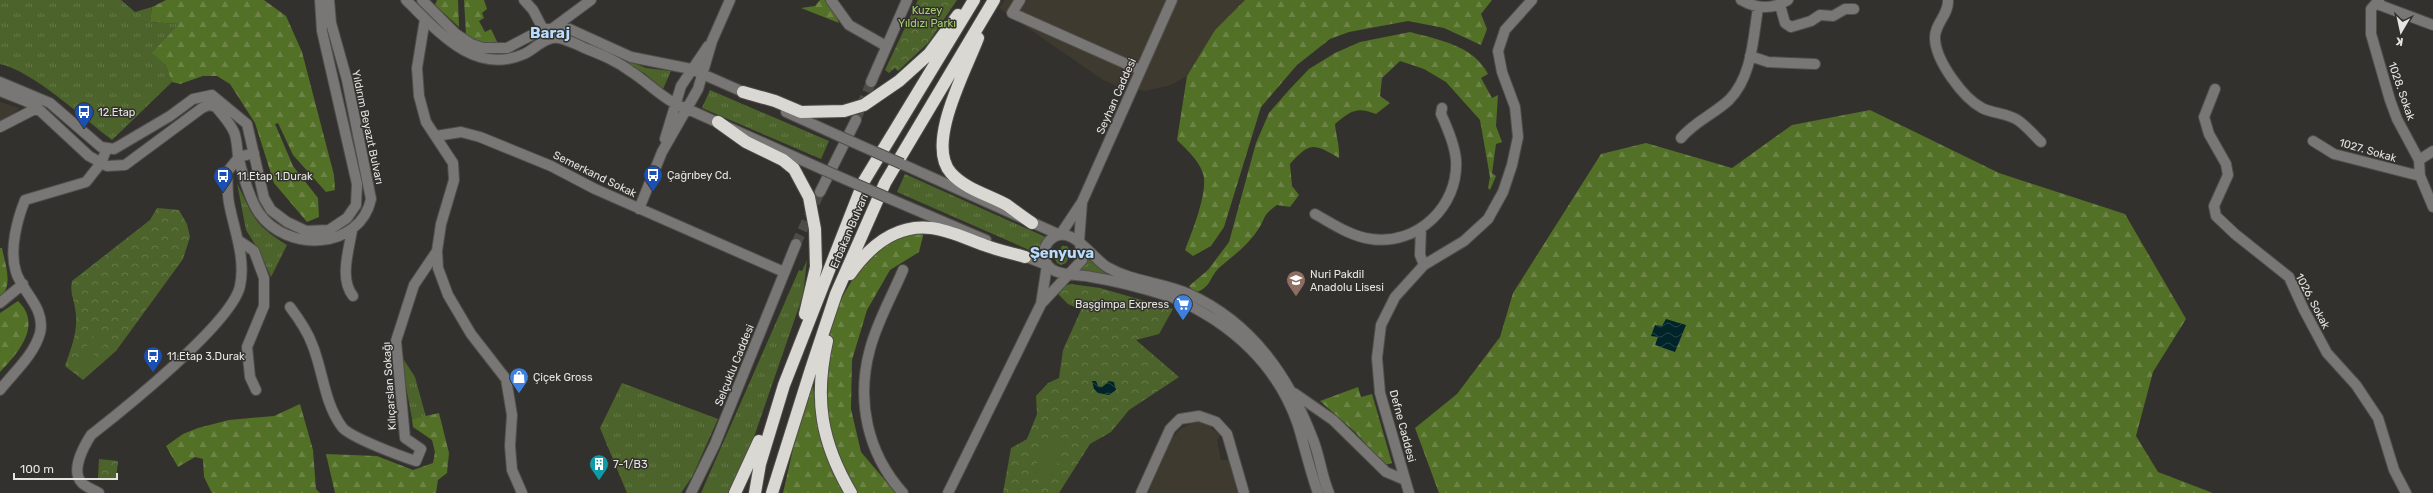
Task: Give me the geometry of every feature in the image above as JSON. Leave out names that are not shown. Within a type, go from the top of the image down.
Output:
[{"type":"highway","points":[[743,92],[775,101],[801,112],[844,111],[864,105],[899,80],[929,54],[969,0]]},
{"type":"highway","name":"Erbakan Bulvarı","points":[[755,493],[760,464],[784,385],[864,181],[906,109],[941,57],[974,0]]},
{"type":"highway","points":[[995,0],[943,132],[942,157],[951,173],[963,183],[1007,205],[1032,223]]},
{"type":"highway","name":"Erbakan Bulvarı","points":[[772,493],[808,376],[836,294],[885,183],[995,0]]},
{"type":"highway","points":[[718,122],[746,142],[783,160],[794,169],[809,197],[815,229],[816,267],[811,293],[784,385],[766,420],[748,468],[735,493]]},
{"type":"highway","points":[[851,493],[831,452],[820,403],[822,366],[836,294],[870,250],[886,236],[907,230],[930,228],[946,231],[986,246],[1025,257]]},
{"type":"street","name":"Yıldırım Beyazıt Bulvarı","points":[[107,148],[114,149],[125,144],[193,99],[212,95],[248,124],[264,198],[271,210],[287,222],[306,231],[329,230],[347,218],[356,205],[357,184],[322,31],[320,0]]},
{"type":"street","name":"Yıldırım Beyazıt Bulvarı","points":[[0,92],[33,104],[89,156],[107,166],[125,165],[209,105],[216,107],[234,132],[239,156],[259,213],[271,224],[302,240],[320,241],[336,238],[352,230],[368,212],[371,199],[347,80],[331,23],[330,0]]},
{"type":"street","points":[[406,0],[458,49],[483,59],[508,59],[524,54],[548,39],[557,38]]},
{"type":"street","points":[[524,0],[557,38],[614,60],[659,94],[674,103],[888,198],[1047,265],[1056,272],[1068,272],[1111,280],[1168,296],[1205,314],[1240,338],[1255,351],[1276,379],[1297,423],[1318,493]]},
{"type":"street","points":[[426,2],[456,34],[471,44],[483,48],[507,48],[548,29],[591,0]]},
{"type":"street","points":[[639,209],[662,152],[698,89],[712,41],[730,0]]},
{"type":"street","points":[[831,0],[849,25],[886,46]]},
{"type":"street","points":[[871,82],[906,0]]},
{"type":"street","points":[[1020,0],[1012,13],[1140,70]]},
{"type":"street","name":"Seyhan Caddesi","points":[[1082,202],[1172,0]]},
{"type":"street","name":"Defne Caddesi","points":[[1409,493],[1380,393],[1377,358],[1381,325],[1392,304],[1424,265],[1464,241],[1488,219],[1503,192],[1512,165],[1518,137],[1515,107],[1502,72],[1498,51],[1505,30],[1532,0]]},
{"type":"street","points":[[1741,0],[1758,8],[1784,2],[1786,24],[1791,27],[1811,21],[1820,15],[1833,16],[1845,9],[1854,9]]},
{"type":"street","points":[[1948,0],[1946,11],[1938,23],[1934,38],[1939,55],[1955,82],[1965,95],[1981,107],[2019,121],[2041,142]]},
{"type":"street","points":[[2378,2],[2433,24]]},
{"type":"street","name":"1028. Sokak","points":[[2378,2],[2371,9],[2371,34],[2397,119],[2419,160],[2420,176],[2433,207]]},
{"type":"street","points":[[1681,138],[1688,128],[1728,100],[1744,76],[1750,56],[1758,8]]},
{"type":"street","points":[[425,19],[417,68],[419,96],[426,122],[453,163],[454,180],[441,224],[437,250],[438,268],[448,295],[471,334],[506,379],[512,414],[510,446],[512,470],[522,493]]},
{"type":"street","points":[[548,29],[565,27],[576,30],[631,57],[691,69],[702,73],[1032,223],[1060,235],[1070,236],[1079,242],[1105,266],[1126,278],[1157,283],[1189,294],[1235,321],[1260,345],[1281,372],[1292,392],[1315,444],[1329,493]]},
{"type":"street","points":[[662,152],[674,103],[681,86],[691,69],[712,41]]},
{"type":"street","points":[[1750,56],[1768,62],[1815,64]]},
{"type":"street","points":[[0,82],[50,103],[101,147],[107,148],[101,163],[86,182],[25,200],[18,217],[13,259],[16,273],[39,310],[40,331],[33,349],[0,390]]},
{"type":"street","name":"1026. Sokak","points":[[2215,89],[2204,117],[2209,134],[2226,164],[2228,175],[2214,206],[2216,216],[2234,234],[2289,278],[2327,353],[2356,385],[2378,418],[2394,470],[2406,493]]},
{"type":"street","points":[[0,127],[37,108]]},
{"type":"street","points":[[1315,214],[1342,230],[1373,239],[1394,238],[1421,228],[1433,221],[1447,200],[1454,181],[1456,160],[1441,114],[1442,108]]},
{"type":"street","points":[[820,192],[856,120]]},
{"type":"street","name":"Semerkand Sokak","points":[[436,136],[461,132],[480,136],[551,166],[639,209],[784,272]]},
{"type":"street","name":"1027. Sokak","points":[[2313,141],[2334,154],[2420,176]]},
{"type":"street","points":[[2419,160],[2433,151]]},
{"type":"street","points":[[99,493],[82,482],[78,473],[83,447],[91,435],[201,340],[226,312],[240,288],[241,267],[238,240],[229,202],[227,172],[239,156],[254,153]]},
{"type":"street","points":[[1041,304],[1047,265],[1044,252],[1045,246],[1049,241],[1060,235],[1082,202]]},
{"type":"street","points":[[948,493],[1041,304],[1068,272],[1074,270],[1082,260],[1083,254],[1079,242],[1082,202]]},
{"type":"street","points":[[1421,228],[1420,255],[1424,265]]},
{"type":"street","points":[[352,230],[346,268],[347,289],[353,296]]},
{"type":"street","points":[[238,240],[254,251],[264,278],[264,306],[247,347],[250,377],[256,390]]},
{"type":"street","name":"Selçuklu Caddesi","points":[[691,493],[715,444],[796,244]]},
{"type":"street","name":"Kılıçarslan Sokağı","points":[[290,307],[305,328],[313,345],[330,403],[342,428],[400,457],[416,461],[421,449],[405,438],[396,341],[414,285],[437,250]]},
{"type":"street","points":[[903,270],[870,348],[863,387],[865,420],[877,453],[889,478],[903,493]]},
{"type":"street","points":[[0,303],[23,284]]},
{"type":"street","points":[[1292,392],[1333,420],[1386,472],[1405,480]]},
{"type":"street","points":[[1141,493],[1170,430],[1180,419],[1199,416],[1216,422],[1227,434],[1244,493]]},
{"type":"shaded area","points":[[1005,0],[1245,0],[1215,30],[1187,76],[1171,85],[1146,91],[1119,87],[1103,80],[999,8]]},
{"type":"shaded area","points":[[0,102],[20,108],[0,123]]},
{"type":"shaded area","points":[[1204,422],[1220,435],[1217,440],[1221,460],[1229,460],[1238,493],[1148,493],[1171,440],[1179,430],[1191,423]]},
{"type":"green space","points":[[0,0],[121,0],[135,12],[152,7],[150,22],[180,24],[165,64],[172,82],[112,140],[43,86],[13,68],[0,64]]},
{"type":"green space","points":[[166,0],[264,0],[286,16],[302,52],[334,175],[335,190],[326,192],[293,155],[278,123],[275,124],[293,166],[318,198],[319,217],[307,222],[274,183],[255,123],[230,84],[217,76],[203,76],[180,84],[172,82],[165,64],[152,53],[179,24],[150,22],[152,7]]},
{"type":"green space","points":[[437,0],[458,0],[459,27],[435,5]]},
{"type":"green space","points":[[464,0],[484,0],[487,9],[482,13],[484,18],[479,21],[485,32],[491,29],[500,48],[487,46],[466,35]]},
{"type":"green space","points":[[820,0],[829,0],[839,23],[801,8],[815,6]]},
{"type":"green space","name":"Kuzey Yıldızı Parkı","points":[[918,0],[957,0],[928,43],[898,71],[895,68],[889,73],[885,70]]},
{"type":"green space","points":[[1245,0],[1492,0],[1481,14],[1487,29],[1481,45],[1444,28],[1408,21],[1349,32],[1330,39],[1297,65],[1261,107],[1224,227],[1211,246],[1193,256],[1185,250],[1201,204],[1204,178],[1203,172],[1197,162],[1177,140],[1187,76],[1215,30]]},
{"type":"green space","points":[[1410,32],[1443,41],[1464,50],[1474,56],[1482,64],[1488,74],[1481,78],[1492,98],[1498,95],[1496,126],[1502,142],[1496,144],[1492,173],[1496,176],[1490,190],[1488,188],[1490,177],[1480,120],[1446,82],[1424,69],[1400,61],[1382,78],[1380,96],[1390,103],[1376,114],[1364,110],[1354,111],[1335,124],[1339,158],[1323,150],[1312,147],[1307,148],[1302,152],[1290,164],[1292,186],[1299,195],[1290,207],[1277,205],[1269,212],[1249,241],[1216,271],[1205,288],[1195,293],[1189,286],[1208,270],[1229,242],[1256,143],[1269,113],[1309,69],[1335,53],[1360,42]]},
{"type":"green space","points":[[584,42],[646,68],[671,71],[663,89],[644,73],[584,44]]},
{"type":"green space","points":[[710,90],[829,141],[821,159],[702,108]]},
{"type":"green space","points":[[1870,110],[1999,173],[2125,214],[2186,319],[2153,372],[2136,436],[2158,472],[2213,493],[1439,493],[1415,428],[1457,394],[1500,337],[1513,293],[1601,154],[1646,143],[1732,168],[1792,125]]},
{"type":"green space","points":[[905,174],[1050,239],[1043,256],[897,192]]},
{"type":"green space","points":[[237,183],[251,212],[260,225],[287,245],[271,277],[260,252],[246,230]]},
{"type":"green space","points":[[157,208],[179,210],[187,224],[190,237],[183,259],[116,351],[83,380],[65,366],[74,337],[76,323],[71,285],[72,281],[150,220]]},
{"type":"green space","points":[[924,232],[919,252],[890,270],[867,310],[852,360],[851,409],[861,452],[896,493],[857,493],[832,443],[823,412],[822,402],[824,376],[835,313],[853,279],[876,248],[892,239]]},
{"type":"green space","points":[[1062,246],[1067,246],[1071,252],[1066,263],[1061,265],[1057,263],[1055,259]]},
{"type":"green space","points":[[0,248],[2,248],[8,281],[7,287],[0,297]]},
{"type":"green space","points":[[1085,256],[1104,272],[1136,286],[1077,271]]},
{"type":"green space","points":[[807,260],[803,295],[745,463],[731,493],[701,493],[799,270],[802,271]]},
{"type":"green space","points":[[1071,284],[1100,288],[1173,309],[1159,334],[1136,340],[1179,377],[1129,410],[1111,432],[1090,444],[1059,493],[1003,493],[1011,448],[1027,439],[1037,414],[1036,396],[1048,383],[1059,378],[1063,350],[1081,310],[1068,304],[1056,292],[1060,287]]},
{"type":"green space","points":[[18,301],[25,310],[28,320],[28,329],[20,348],[0,372],[0,313]]},
{"type":"green space","points":[[96,333],[107,340],[97,354],[86,347]]},
{"type":"green space","points":[[85,349],[96,356],[87,370],[76,363]]},
{"type":"green space","points":[[400,354],[415,377],[426,417],[412,419]]},
{"type":"green space","points":[[622,383],[718,419],[692,477],[681,493],[627,493],[600,428]]},
{"type":"green space","points":[[808,383],[813,384],[816,413],[827,454],[846,493],[783,493]]},
{"type":"green space","points":[[1358,387],[1361,397],[1372,394],[1392,463],[1385,465],[1355,432],[1320,401]]},
{"type":"green space","points":[[300,404],[313,450],[316,489],[320,493],[212,493],[204,477],[203,459],[195,457],[178,467],[166,446],[183,434],[198,428],[229,420],[274,416]]},
{"type":"green space","points":[[439,413],[449,453],[447,473],[438,480],[436,493],[335,493],[326,454],[377,456],[413,470],[433,463],[435,452],[432,440],[413,427],[412,419]]},
{"type":"green space","points":[[1050,435],[1067,443],[1050,479],[1033,472]]},
{"type":"green space","points":[[99,459],[118,461],[116,479],[98,478]]},
{"type":"water","points":[[1666,319],[1686,325],[1675,352],[1655,345],[1658,337],[1651,336],[1655,325],[1662,326]]},
{"type":"water","points":[[1092,381],[1096,381],[1098,386],[1102,387],[1109,381],[1114,382],[1116,390],[1109,395],[1098,393],[1094,389]]},
{"type":"tunnel","points":[[856,120],[871,82]]},
{"type":"tunnel","points":[[796,244],[820,192]]},
{"type":"place","name":"12.Etap","points":[[84,129]]},
{"type":"place","name":"Çağrıbey Cd.","points":[[653,192]]},
{"type":"place","name":"11.Etap 1.Durak","points":[[223,193]]},
{"type":"place","name":"Nuri Pakdil Anadolu Lisesi","points":[[1296,297]]},
{"type":"place","name":"Başgimpa Express","points":[[1183,321]]},
{"type":"place","name":"11.Etap 3.Durak","points":[[153,373]]},
{"type":"place","name":"Çiçek Gross","points":[[519,394]]},
{"type":"place","name":"7-1/B3","points":[[599,481]]},
{"type":"district","name":"Baraj","points":[[550,33]]},
{"type":"district","name":"Şenyuva","points":[[1062,253]]}]
